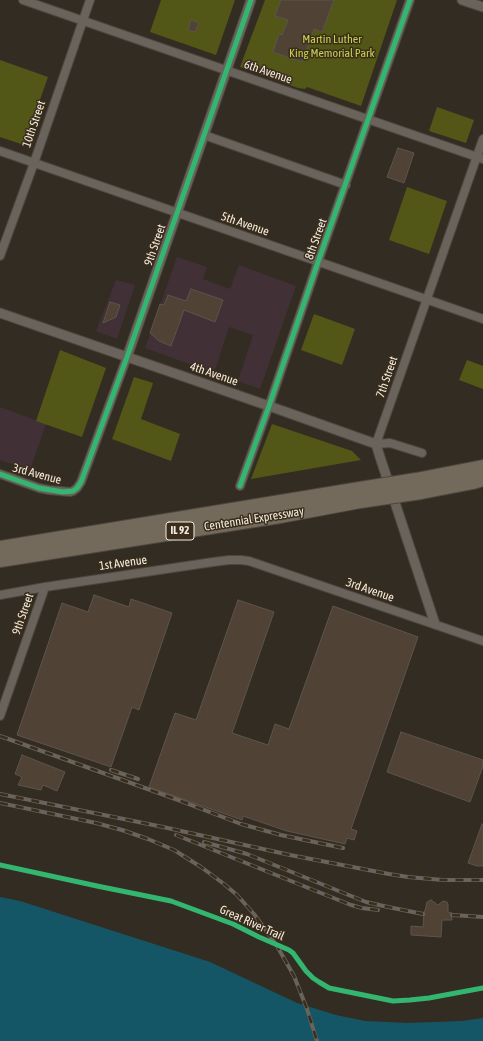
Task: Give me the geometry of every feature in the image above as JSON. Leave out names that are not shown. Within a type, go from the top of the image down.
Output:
[{"type":"highway","name":"Centennial Expressway","points":[[0,548],[360,495],[384,497],[483,467]]},
{"type":"highway","name":"Centennial Expressway","points":[[419,486],[483,480]]},
{"type":"highway","name":"Centennial Expressway","points":[[0,560],[280,516],[360,495]]},
{"type":"street","name":"6th Avenue","points":[[23,0],[480,158]]},
{"type":"street","name":"10th Street","points":[[0,256],[34,163],[90,0]]},
{"type":"street","name":"9th Street","points":[[70,492],[77,488],[81,482],[127,357],[251,0]]},
{"type":"street","name":"8th Street","points":[[240,486],[410,0]]},
{"type":"street","points":[[462,0],[483,7]]},
{"type":"street","points":[[204,135],[346,184]]},
{"type":"street","name":"7th Street","points":[[376,444],[426,299],[480,158],[483,139]]},
{"type":"street","name":"5th Avenue","points":[[0,151],[483,319]]},
{"type":"street","name":"4th Avenue","points":[[0,313],[376,444],[390,443],[422,453]]},
{"type":"street","points":[[376,444],[434,624]]},
{"type":"street","name":"3rd Avenue","points":[[0,474],[39,488],[70,492]]},
{"type":"street","name":"1st Avenue","points":[[0,595],[229,560],[249,561]]},
{"type":"street","name":"3rd Avenue","points":[[249,561],[483,641]]},
{"type":"street","name":"9th Street","points":[[0,716],[45,587]]},
{"type":"shaded area","points":[[177,257],[207,267],[203,279],[230,289],[239,265],[296,286],[260,389],[238,381],[253,335],[229,327],[214,373],[145,348]]},
{"type":"shaded area","points":[[116,280],[135,285],[117,339],[96,331]]},
{"type":"shaded area","points":[[0,407],[46,424],[30,470],[0,460]]},
{"type":"green space","points":[[161,0],[235,0],[216,55],[150,32]]},
{"type":"green space","name":"Martin Luther King Memorial Park","points":[[265,0],[397,0],[361,106],[307,87],[305,89],[298,88],[240,67]]},
{"type":"green space","points":[[0,60],[48,77],[24,145],[0,137]]},
{"type":"green space","points":[[437,107],[474,120],[466,143],[429,131]]},
{"type":"green space","points":[[407,187],[447,201],[429,254],[389,240]]},
{"type":"green space","points":[[314,314],[355,329],[342,365],[301,350]]},
{"type":"green space","points":[[60,350],[106,368],[82,437],[36,421]]},
{"type":"green space","points":[[467,360],[483,366],[483,389],[459,380]]},
{"type":"green space","points":[[134,377],[153,383],[141,419],[180,434],[171,461],[112,439]]},
{"type":"green space","points":[[272,424],[352,451],[361,460],[251,479]]},
{"type":"water","points":[[0,897],[20,901],[210,962],[297,1003],[336,1015],[365,1021],[408,1023],[462,1021],[483,1018],[483,1041],[0,1041]]},
{"type":"building","points":[[281,0],[334,0],[322,32],[314,29],[302,62],[273,52],[279,34],[282,35],[288,20],[275,16]]},
{"type":"building","points":[[191,20],[199,23],[195,32],[188,30]]},
{"type":"building","points":[[398,148],[414,153],[404,183],[387,177]]},
{"type":"building","points":[[191,289],[223,300],[215,322],[184,310],[171,346],[159,341],[150,333],[160,304],[164,305],[168,295],[186,301]]},
{"type":"building","points":[[110,302],[120,305],[116,317],[103,323]]},
{"type":"building","points":[[94,595],[129,607],[131,599],[172,613],[139,710],[132,707],[111,767],[17,735],[62,603],[88,612]]},
{"type":"building","points":[[238,600],[274,612],[232,733],[268,745],[275,724],[289,729],[333,606],[418,637],[351,829],[357,831],[354,840],[347,838],[345,844],[287,831],[243,816],[242,820],[149,787],[175,713],[196,720]]},
{"type":"building","points":[[401,732],[483,760],[483,766],[470,802],[387,772]]},
{"type":"building","points":[[22,755],[65,772],[57,791],[43,785],[41,790],[18,785],[22,777],[15,774]]},
{"type":"building","points":[[482,824],[483,866],[477,866],[468,863]]},
{"type":"building","points":[[431,900],[438,905],[443,901],[447,902],[448,912],[452,913],[452,920],[442,920],[441,937],[411,935],[411,926],[423,927],[424,911],[427,902]]},
{"type":"railway","points":[[0,736],[241,824],[281,835],[343,848]]},
{"type":"railway","points":[[111,770],[138,779]]},
{"type":"railway","points":[[0,794],[163,827],[290,855],[389,874],[443,880],[483,880]]},
{"type":"railway","points":[[0,803],[96,823],[148,839],[174,850],[224,884],[237,895],[254,914],[277,946],[294,976],[307,1009],[317,1041]]},
{"type":"railway","points":[[176,835],[351,905],[378,910]]},
{"type":"railway","points":[[204,842],[247,854],[366,902],[423,914]]},
{"type":"railway","points":[[452,915],[483,917]]},
{"type":"cycle path","points":[[0,474],[39,488],[63,492],[73,491],[81,482],[127,357],[251,0]]},
{"type":"cycle path","points":[[240,486],[410,0]]},
{"type":"cycle path","name":"Great River Trail","points":[[0,865],[171,901],[233,924],[289,950],[313,978],[329,988],[393,1001],[429,998],[483,988]]}]
